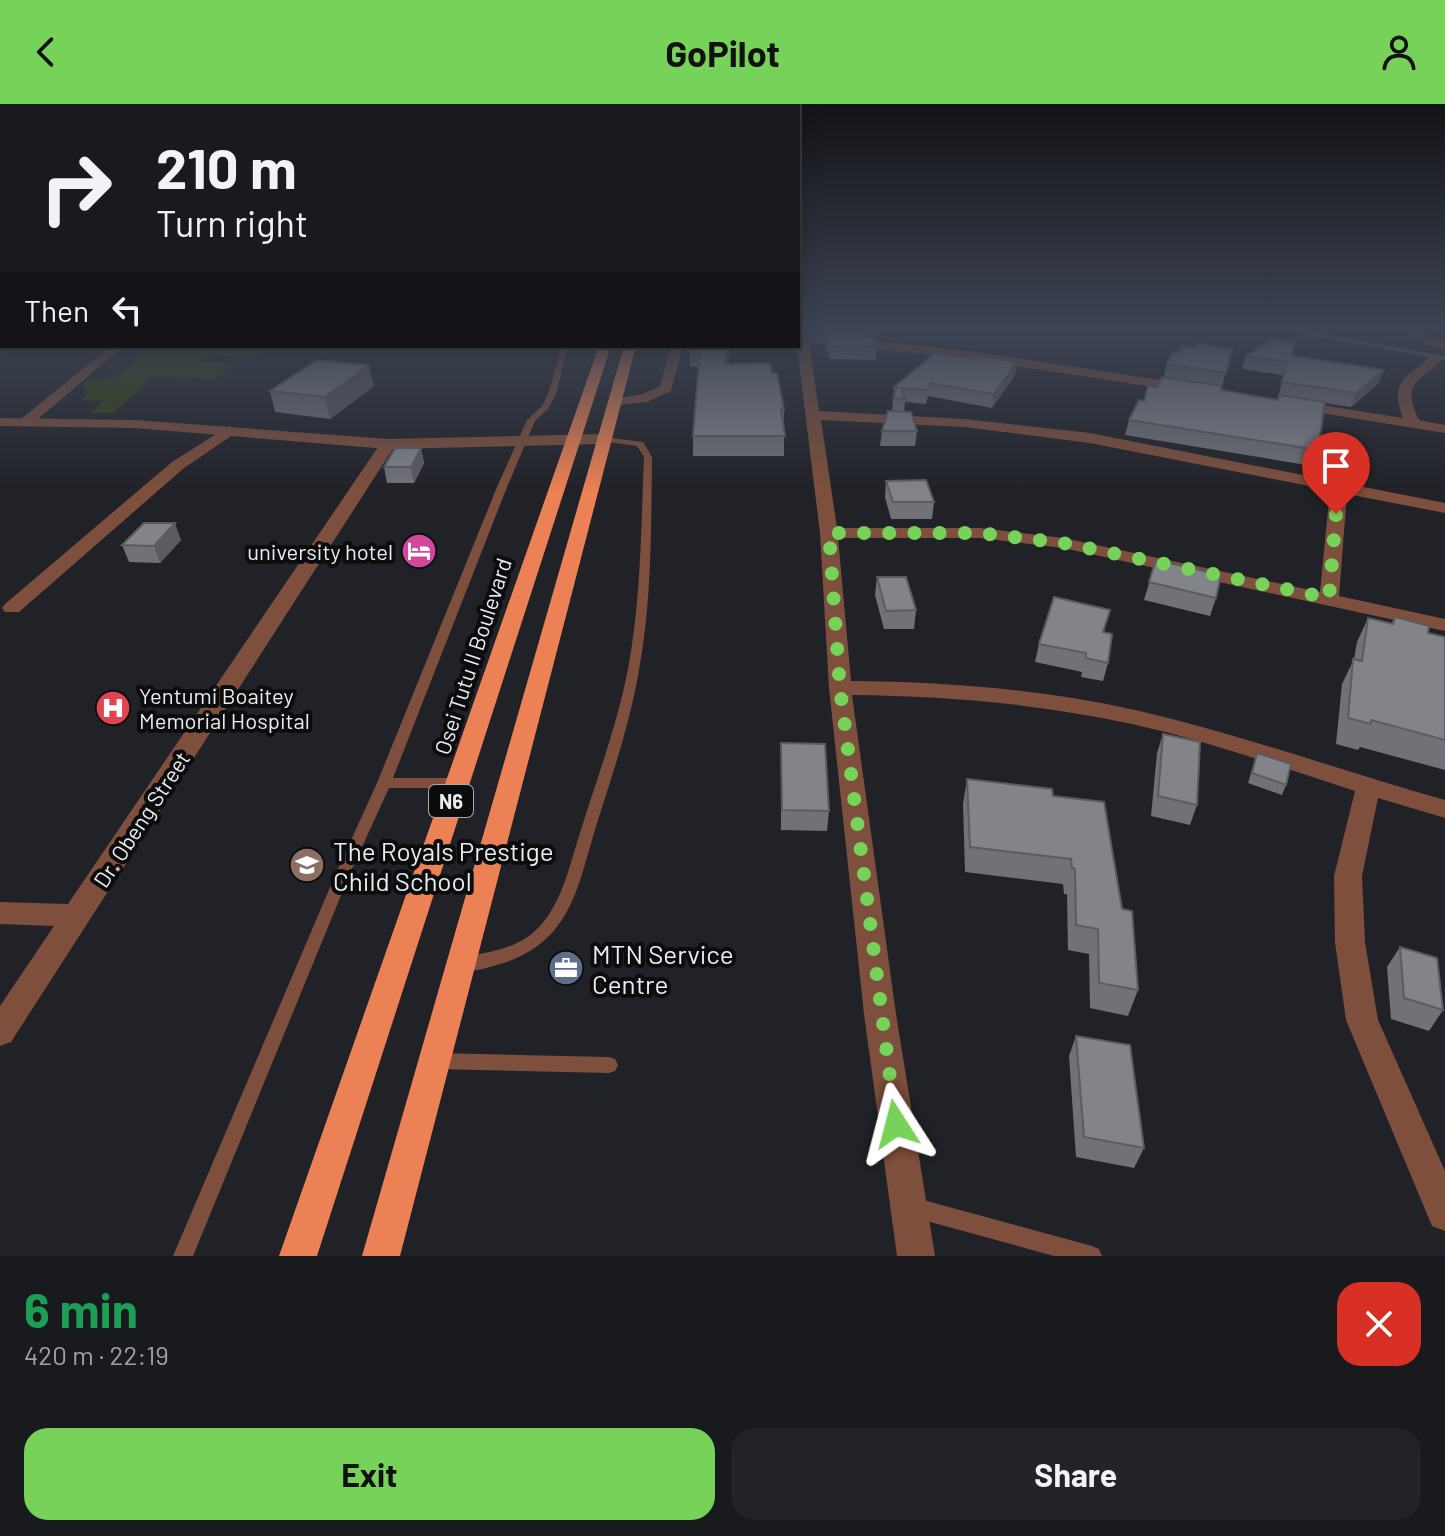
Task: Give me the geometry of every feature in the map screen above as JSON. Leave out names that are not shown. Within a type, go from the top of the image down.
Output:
[{"type":"highway","name":"Osei Tutu II Boulevard","points":[[298,1256],[591,384]]},
{"type":"highway","name":"N6","points":[[381,1256],[620,384]]},
{"type":"street","points":[[26,422],[71,384]]},
{"type":"street","points":[[615,403],[647,398],[666,388],[667,384]]},
{"type":"street","points":[[808,384],[829,533],[840,688],[880,1014],[916,1256]]},
{"type":"street","points":[[1155,384],[1202,391]]},
{"type":"street","points":[[1409,384],[1407,412],[1414,424]]},
{"type":"street","points":[[1278,402],[1445,429]]},
{"type":"street","points":[[813,415],[965,423],[1062,434],[1445,508]]},
{"type":"street","points":[[0,422],[135,424],[388,444],[605,439]]},
{"type":"street","points":[[12,608],[178,465],[229,431]]},
{"type":"street","name":"Dr. Obeng Street","points":[[0,1032],[388,444]]},
{"type":"street","points":[[1329,598],[1339,486]]},
{"type":"street","points":[[829,533],[980,533],[1063,543],[1445,625]]},
{"type":"street","points":[[840,688],[906,688],[991,694],[1089,708],[1203,735],[1368,788],[1445,809]]},
{"type":"street","points":[[1368,788],[1348,876],[1350,942],[1362,1020],[1445,1213]]},
{"type":"street","points":[[0,913],[77,916]]},
{"type":"lane","points":[[183,1256],[384,783],[502,487],[531,420],[545,407],[555,384]]},
{"type":"lane","points":[[462,965],[498,959],[517,951],[533,942],[550,926],[568,890],[625,711],[639,620],[648,457],[640,444],[605,439]]},
{"type":"lane","points":[[384,783],[457,783]]},
{"type":"lane","points":[[436,1061],[609,1065]]},
{"type":"lane","points":[[909,1206],[1092,1256]]},
{"type":"green space","points":[[83,384],[145,384],[113,413],[91,413],[103,401],[81,400],[88,393]]},
{"type":"building","points":[[281,384],[343,384],[325,397],[270,391]]},
{"type":"building","points":[[697,384],[779,384],[785,436],[693,436]]},
{"type":"building","points":[[898,384],[930,384],[927,390],[901,388],[905,399],[893,398],[897,387],[894,387]]},
{"type":"building","points":[[934,384],[1001,384],[994,394]]},
{"type":"building","points":[[1159,384],[1207,384],[1222,386],[1221,390],[1278,400],[1279,395],[1325,402],[1318,450],[1129,420],[1139,400],[1144,401],[1148,386],[1157,387]]},
{"type":"building","points":[[1294,384],[1367,384],[1356,393]]},
{"type":"building","points":[[888,411],[911,412],[917,431],[882,431]]},
{"type":"building","points":[[395,448],[421,448],[411,467],[384,467]]},
{"type":"building","points":[[926,480],[934,502],[893,502],[886,481]]},
{"type":"building","points":[[144,523],[175,523],[154,546],[122,545]]},
{"type":"building","points":[[1156,560],[1221,575],[1216,598],[1149,582]]},
{"type":"building","points":[[877,577],[906,577],[916,610],[886,611]]},
{"type":"building","points":[[1054,597],[1110,610],[1103,632],[1112,634],[1108,663],[1086,658],[1086,653],[1039,644]]},
{"type":"building","points":[[1395,617],[1429,626],[1428,633],[1445,637],[1445,740],[1371,720],[1371,724],[1348,718],[1353,659],[1362,661],[1368,618],[1393,624]]},
{"type":"building","points":[[1163,734],[1200,742],[1197,805],[1158,796]]},
{"type":"building","points":[[781,743],[825,744],[829,811],[782,810]]},
{"type":"building","points":[[1257,753],[1291,764],[1286,785],[1252,773]]},
{"type":"building","points":[[967,779],[1052,789],[1053,796],[1104,802],[1122,909],[1132,911],[1138,990],[1099,983],[1098,929],[1076,925],[1075,869],[1072,868],[1071,859],[970,847]]},
{"type":"building","points":[[1400,947],[1437,958],[1443,1010],[1404,998]]},
{"type":"building","points":[[1076,1036],[1130,1045],[1144,1148],[1084,1137]]},
{"type":"place","name":"university hotel","points":[[419,551]]},
{"type":"place","name":"Yentumi Boaitey Memorial Hospital","points":[[113,708]]},
{"type":"place","name":"The Royals Prestige Child School","points":[[307,865]]},
{"type":"place","name":"MTN Service Centre","points":[[566,968]]},
{"type":"route","points":[[896,1124],[840,688],[829,533],[980,533],[1063,543],[1329,598],[1336,514]]}]
